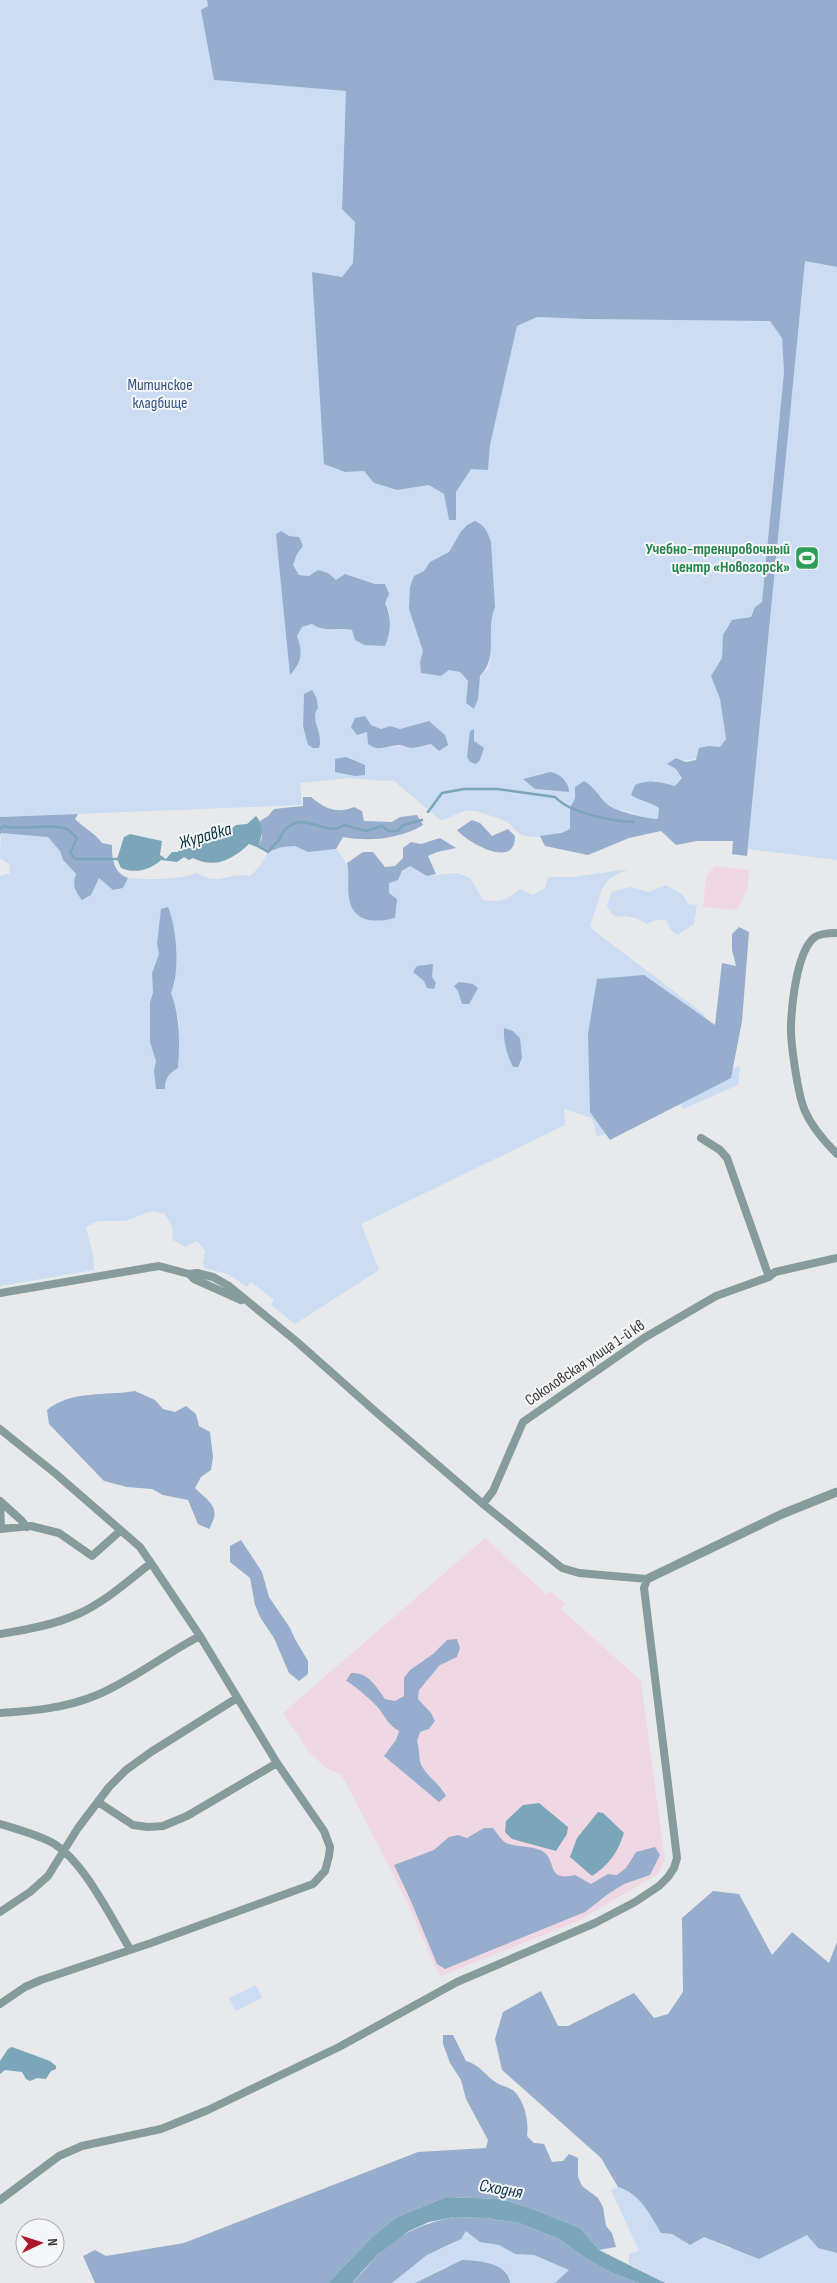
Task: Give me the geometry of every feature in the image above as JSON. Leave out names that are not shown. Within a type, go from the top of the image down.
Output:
[{"type":"street","points":[[837,933],[816,936],[808,945],[802,958],[791,1032],[805,1111],[824,1141],[837,1154]]},
{"type":"street","points":[[701,1138],[720,1150],[726,1158],[769,1277]]},
{"type":"street","name":"Соколовская улица 1-й кв","points":[[483,1504],[493,1491],[523,1422],[644,1338],[716,1296],[769,1277],[775,1272],[837,1258]]},
{"type":"street","points":[[0,1294],[159,1266],[189,1274],[194,1279],[250,1304],[296,1340],[483,1504],[562,1568],[579,1573],[647,1579],[782,1514],[837,1492]]},
{"type":"street","points":[[0,1429],[56,1474],[140,1547],[200,1636],[277,1763],[324,1831],[330,1847],[325,1871],[313,1884],[25,1987],[0,2004]]},
{"type":"street","points":[[0,1502],[0,1529],[26,1527],[59,1534],[92,1556],[120,1531]]},
{"type":"street","points":[[0,1502],[22,1520],[26,1527]]},
{"type":"street","points":[[0,1634],[38,1627],[78,1614],[121,1588],[151,1563]]},
{"type":"street","points":[[0,2200],[59,2156],[82,2146],[161,2129],[208,2110],[339,2047],[457,1982],[595,1923],[634,1902],[668,1877],[674,1868],[677,1845],[644,1588],[647,1579]]},
{"type":"street","points":[[0,1713],[44,1710],[98,1695],[172,1650],[200,1636]]},
{"type":"street","points":[[0,1912],[30,1892],[48,1876],[60,1860],[63,1851],[109,1787],[126,1770],[151,1752],[238,1698]]},
{"type":"street","points":[[98,1802],[133,1825],[163,1826],[187,1816],[277,1763]]},
{"type":"street","points":[[0,1824],[33,1834],[52,1843],[76,1863],[130,1949]]},
{"type":"shaded area","points":[[207,0],[837,0],[837,267],[805,261],[747,856],[732,854],[733,841],[697,841],[676,845],[661,831],[629,838],[588,855],[545,846],[540,836],[561,833],[570,829],[570,808],[575,798],[575,787],[584,781],[615,809],[646,818],[658,819],[659,808],[631,795],[635,785],[660,782],[675,786],[682,778],[676,769],[667,764],[676,758],[686,762],[696,760],[699,748],[709,746],[720,747],[726,739],[720,699],[711,676],[722,658],[723,635],[732,620],[751,617],[755,607],[762,602],[784,372],[782,338],[770,321],[537,317],[517,326],[490,445],[488,470],[471,469],[456,492],[456,520],[449,520],[444,494],[429,485],[397,490],[374,483],[364,471],[345,472],[324,464],[312,272],[342,277],[353,263],[355,222],[342,209],[346,91],[214,80],[201,10],[208,6]]},
{"type":"shaded area","points":[[475,521],[484,527],[491,542],[495,607],[491,625],[489,661],[486,669],[480,676],[478,699],[474,709],[466,703],[468,681],[460,672],[449,670],[441,676],[421,673],[420,662],[423,651],[409,609],[410,587],[414,576],[424,571],[430,562],[449,552],[460,533],[467,525]]},
{"type":"shaded area","points":[[281,531],[289,536],[299,537],[303,546],[297,554],[293,565],[299,575],[309,576],[318,570],[328,573],[336,580],[345,574],[375,584],[385,584],[389,594],[385,603],[390,625],[385,646],[364,645],[355,640],[352,630],[326,629],[312,624],[302,627],[297,636],[301,652],[299,661],[290,675],[276,534]]},
{"type":"shaded area","points":[[312,690],[318,705],[315,717],[320,737],[319,748],[313,748],[308,745],[303,726],[304,694]]},
{"type":"shaded area","points":[[365,716],[371,725],[381,729],[390,726],[400,729],[429,721],[445,735],[448,745],[439,751],[431,744],[416,748],[399,745],[379,748],[372,747],[368,744],[367,732],[357,735],[351,727],[355,718]]},
{"type":"shaded area","points":[[474,729],[474,741],[484,748],[480,760],[476,764],[470,762],[467,757],[470,731]]},
{"type":"shaded area","points":[[346,757],[365,765],[365,775],[355,776],[335,772],[335,759]]},
{"type":"shaded area","points":[[550,772],[557,774],[563,779],[569,788],[569,792],[535,789],[523,779]]},
{"type":"shaded area","points":[[303,797],[311,797],[321,805],[331,809],[342,810],[354,807],[362,811],[364,821],[392,822],[400,817],[417,815],[423,825],[414,830],[384,838],[363,839],[343,837],[336,849],[308,852],[295,846],[282,847],[268,852],[257,847],[262,838],[260,821],[274,809],[303,806]]},
{"type":"shaded area","points":[[78,814],[75,819],[78,822],[102,843],[112,845],[116,869],[128,878],[123,888],[113,890],[99,878],[91,895],[82,900],[75,888],[76,874],[63,860],[60,851],[48,837],[1,833],[0,836],[0,817]]},
{"type":"shaded area","points":[[256,816],[262,831],[257,847],[249,844],[223,861],[209,863],[193,858],[189,860],[184,857],[177,862],[161,860],[147,869],[132,871],[121,868],[117,859],[124,837],[130,834],[162,841],[160,855],[166,859],[172,852],[178,852],[184,841],[223,835],[236,825],[247,824]]},
{"type":"shaded area","points":[[472,820],[480,823],[492,836],[508,829],[515,836],[513,846],[508,851],[500,852],[480,847],[457,830]]},
{"type":"shaded area","points":[[440,838],[456,848],[428,856],[436,874],[427,876],[410,866],[402,871],[398,880],[389,883],[389,893],[397,899],[395,918],[366,919],[360,917],[355,912],[349,898],[347,863],[363,852],[373,852],[385,867],[395,866],[403,858],[403,848],[411,842],[421,844]]},
{"type":"shaded area","points":[[715,866],[749,870],[747,890],[737,910],[703,907],[706,876]]},
{"type":"shaded area","points":[[168,907],[174,926],[176,950],[176,974],[171,993],[178,1020],[179,1058],[178,1068],[168,1077],[165,1082],[165,1089],[156,1089],[154,1071],[156,1061],[150,1042],[150,1002],[153,993],[152,973],[159,954],[157,944],[161,909]]},
{"type":"shaded area","points":[[739,927],[749,932],[742,1021],[731,1078],[610,1140],[590,1112],[588,1034],[597,979],[644,975],[715,1025],[722,963],[736,966],[732,950],[732,934]]},
{"type":"shaded area","points":[[433,964],[432,977],[436,983],[434,989],[427,988],[424,981],[413,972],[417,966]]},
{"type":"shaded area","points":[[459,982],[473,984],[478,988],[469,1004],[462,1004],[458,991],[454,986]]},
{"type":"shaded area","points":[[504,1028],[513,1031],[520,1038],[522,1058],[518,1067],[513,1067],[509,1058]]},
{"type":"shaded area","points":[[135,1391],[155,1400],[163,1409],[175,1412],[186,1406],[196,1414],[199,1426],[210,1432],[213,1457],[211,1470],[201,1477],[195,1488],[214,1510],[213,1522],[209,1529],[198,1524],[188,1500],[163,1495],[152,1489],[127,1487],[104,1481],[49,1424],[47,1410],[67,1399]]},
{"type":"shaded area","points":[[485,1538],[547,1595],[550,1591],[565,1604],[561,1609],[641,1681],[665,1861],[658,1874],[578,1921],[441,1976],[435,1967],[407,1902],[345,1781],[340,1774],[326,1768],[310,1753],[283,1713]]},
{"type":"shaded area","points":[[241,1540],[262,1572],[269,1597],[290,1628],[308,1661],[308,1674],[299,1681],[289,1673],[274,1638],[260,1617],[255,1605],[250,1578],[230,1562],[230,1546]]},
{"type":"shaded area","points":[[457,1639],[460,1648],[457,1657],[440,1665],[419,1690],[418,1699],[431,1713],[435,1721],[429,1729],[420,1732],[417,1741],[421,1765],[446,1796],[439,1802],[384,1756],[396,1740],[399,1731],[390,1724],[373,1703],[346,1681],[351,1673],[367,1677],[385,1699],[395,1701],[404,1696],[404,1678],[410,1670],[433,1654],[447,1640]]},
{"type":"shaded area","points":[[539,1803],[568,1827],[567,1834],[556,1851],[512,1839],[505,1832],[506,1821],[523,1805]]},
{"type":"shaded area","points":[[598,1812],[603,1813],[624,1833],[612,1857],[592,1876],[570,1857],[577,1838]]},
{"type":"shaded area","points":[[484,1828],[493,1828],[506,1843],[541,1850],[548,1857],[554,1870],[560,1876],[575,1875],[591,1884],[608,1874],[617,1875],[626,1868],[636,1852],[655,1847],[660,1855],[650,1875],[624,1884],[585,1912],[445,1969],[437,1964],[394,1865],[434,1850],[449,1837],[458,1835],[467,1838]]},
{"type":"shaded area","points":[[713,1891],[739,1894],[772,1955],[792,1932],[829,1963],[837,1942],[837,2253],[818,2248],[807,2235],[759,2259],[704,2237],[690,2245],[672,2234],[661,2233],[638,2199],[626,2190],[618,2187],[601,2158],[502,2070],[495,2039],[503,2012],[541,1991],[558,2026],[568,2026],[634,1993],[654,2018],[668,2014],[683,1992],[682,1918]]},
{"type":"shaded area","points":[[443,2035],[453,2035],[466,2061],[475,2065],[497,2083],[515,2092],[526,2113],[527,2136],[534,2143],[544,2144],[552,2162],[563,2161],[569,2154],[578,2158],[578,2177],[582,2186],[598,2198],[603,2207],[606,2226],[612,2233],[616,2247],[599,2250],[580,2228],[533,2209],[501,2199],[446,2197],[397,2217],[373,2236],[328,2283],[95,2283],[83,2256],[95,2250],[106,2256],[184,2243],[418,2152],[486,2148],[488,2140],[466,2099],[461,2080],[450,2063],[443,2044]]},
{"type":"shaded area","points":[[12,2047],[50,2061],[56,2066],[56,2069],[51,2071],[46,2079],[37,2078],[30,2081],[26,2079],[22,2072],[5,2070],[0,2074],[0,2061],[8,2049]]},
{"type":"shaded area","points":[[446,2197],[501,2199],[533,2209],[580,2228],[599,2250],[665,2283],[639,2283],[610,2272],[585,2258],[559,2239],[519,2223],[486,2218],[454,2217],[429,2222],[409,2231],[378,2254],[352,2283],[328,2283],[373,2236],[397,2217]]},
{"type":"shaded area","points":[[454,2217],[486,2218],[519,2223],[559,2239],[585,2258],[610,2272],[639,2283],[555,2283],[569,2270],[534,2255],[515,2254],[499,2245],[480,2242],[466,2231],[461,2239],[427,2255],[392,2283],[352,2283],[378,2254],[395,2240],[433,2222]]},
{"type":"shaded area","points":[[462,2260],[484,2262],[498,2267],[508,2276],[510,2283],[415,2283]]},
{"type":"green space","name":"Митинское кладбище","points":[[0,0],[207,0],[214,80],[346,91],[342,209],[355,222],[353,263],[342,277],[312,272],[345,472],[364,471],[374,483],[396,490],[429,485],[444,494],[449,520],[456,520],[456,492],[471,468],[488,470],[490,445],[517,326],[537,317],[771,321],[782,338],[784,372],[762,602],[755,607],[751,617],[723,635],[722,658],[711,676],[720,699],[726,739],[720,747],[709,746],[694,759],[682,760],[676,758],[668,765],[676,769],[683,778],[675,786],[654,780],[639,800],[650,802],[659,809],[658,819],[647,819],[627,811],[616,810],[607,804],[601,796],[575,787],[575,798],[570,808],[570,829],[552,835],[532,837],[518,833],[507,822],[471,810],[440,820],[393,780],[350,778],[300,783],[302,805],[0,817]],"holes":[[[281,531],[289,536],[299,537],[293,565],[299,575],[309,576],[328,573],[336,580],[346,574],[375,584],[390,613],[389,636],[355,640],[352,630],[326,629],[312,624],[302,627],[297,636],[300,656],[294,670],[290,674]],[[460,533],[491,542],[495,607],[491,617],[490,659],[488,669],[480,676],[474,709],[466,703],[468,681],[460,672],[449,670],[441,676],[421,673],[420,662],[423,651],[417,629],[414,576],[424,571],[431,562],[449,552]],[[312,690],[316,695],[318,708],[315,720],[321,742],[306,738],[303,726],[304,694]],[[429,721],[431,744],[410,748],[393,746],[381,749],[368,744],[368,732],[371,725],[381,729],[390,726],[400,729]],[[544,773],[566,780],[569,792],[535,789],[524,779]]]},
{"type":"green space","name":"Учебно-тренировочный центр «Новогорск»","points":[[805,261],[837,267],[837,860],[748,849]]},
{"type":"green space","points":[[1,833],[48,836],[60,851],[63,860],[76,875],[99,878],[113,890],[123,888],[128,878],[162,879],[197,873],[212,879],[242,875],[250,876],[260,866],[268,852],[282,847],[296,846],[308,852],[336,849],[349,872],[349,898],[389,893],[389,883],[410,866],[427,876],[457,873],[470,878],[483,900],[494,901],[508,898],[520,889],[533,895],[545,888],[548,877],[575,877],[628,869],[610,878],[602,889],[590,926],[704,1014],[720,1071],[740,1066],[738,1085],[683,1109],[679,1101],[597,1137],[592,1118],[564,1109],[565,1125],[361,1224],[379,1270],[295,1324],[271,1305],[274,1300],[251,1282],[247,1287],[228,1274],[204,1268],[205,1251],[197,1241],[185,1247],[173,1240],[172,1226],[165,1214],[152,1211],[125,1221],[98,1221],[86,1227],[93,1255],[94,1270],[0,1286],[0,876],[10,873],[9,864],[0,858]],"holes":[[[175,936],[175,984],[170,993],[179,1021],[178,1068],[156,1089],[154,1071],[156,1061],[150,1042],[150,1002],[153,993],[152,973],[159,954],[157,944]]]},
{"type":"green space","points":[[666,885],[683,895],[688,904],[697,905],[694,924],[677,935],[670,929],[666,920],[656,920],[647,924],[633,917],[612,914],[607,905],[612,892],[630,887],[649,892]]},
{"type":"green space","points":[[256,1985],[262,1998],[235,2011],[229,1998]]},
{"type":"green space","points":[[618,2187],[626,2190],[638,2199],[661,2233],[672,2234],[690,2245],[704,2237],[728,2248],[794,2240],[807,2235],[818,2248],[837,2253],[837,2283],[665,2283],[629,2264],[629,2254],[639,2251],[611,2190]]},
{"type":"green space","points":[[466,2230],[489,2244],[499,2245],[515,2254],[534,2255],[570,2270],[555,2283],[510,2283],[510,2277],[504,2270],[477,2260],[445,2267],[415,2283],[392,2283],[427,2255],[453,2244]]},
{"type":"waterway","name":"Журавка","points":[[428,812],[442,793],[464,789],[497,789],[555,797],[570,808],[580,812],[603,818],[633,822]]},
{"type":"waterway","name":"Журавка","points":[[256,845],[268,852],[285,830],[295,823],[310,823],[330,829],[344,825],[366,831],[382,826],[389,831],[398,831],[403,825],[422,820]]},
{"type":"waterway","name":"Журавка","points":[[0,829],[4,826],[18,828],[51,826],[64,828],[77,838],[70,853],[75,859],[121,859]]},
{"type":"place","name":"Учебно-тренировочный центр «Новогорск»","points":[[807,558]]},
{"type":"water label","name":"Сходня","points":[[501,2189]]}]
